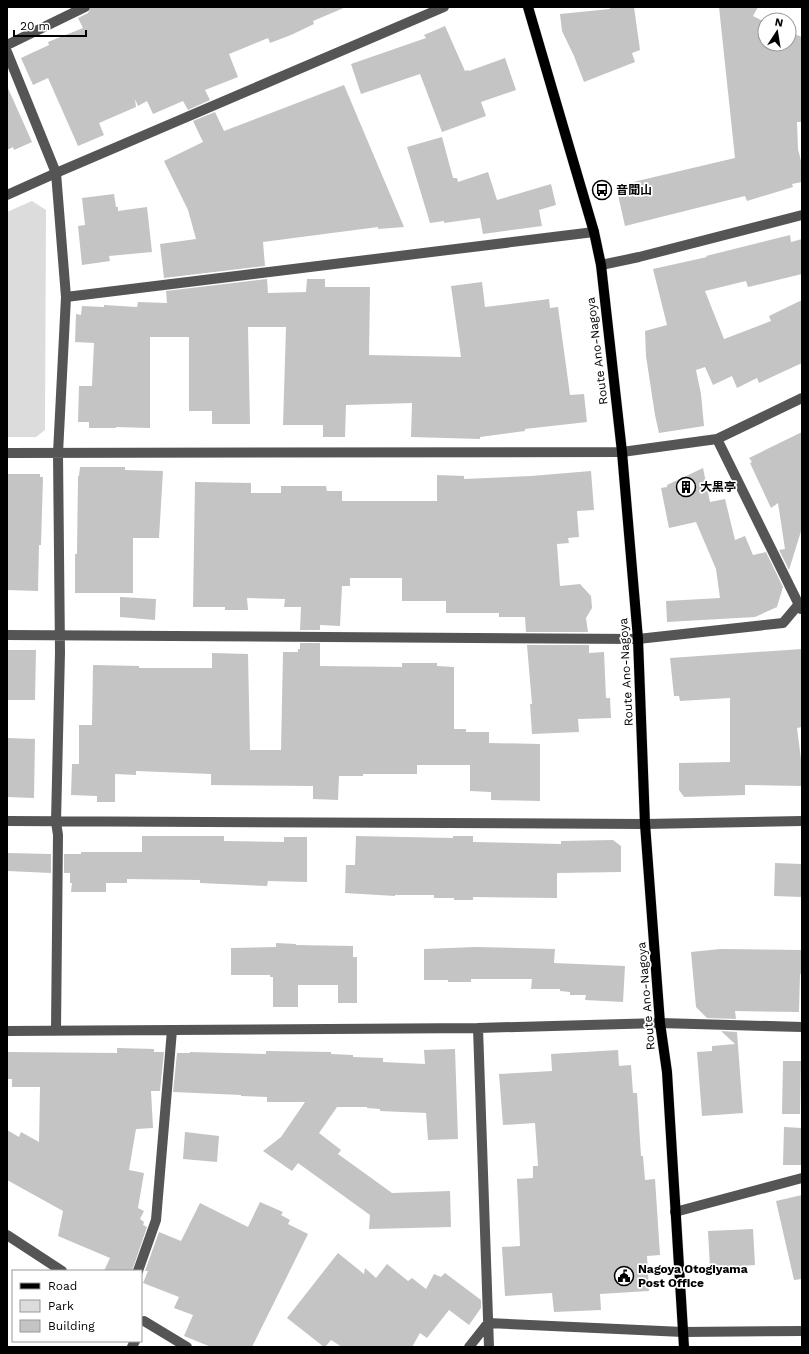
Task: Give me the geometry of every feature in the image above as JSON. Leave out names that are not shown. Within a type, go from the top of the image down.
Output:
[{"type":"main road","name":"Route Ano-Nagoya","points":[[528,7],[594,232],[600,265],[622,452],[638,639],[646,824],[660,1024],[667,1072],[684,1347]]},
{"type":"street","points":[[7,45],[85,7]]},
{"type":"street","points":[[7,195],[56,172],[444,7]]},
{"type":"street","points":[[7,52],[56,172],[66,297],[58,453],[60,636],[56,822],[58,835],[56,1030]]},
{"type":"street","points":[[600,265],[639,257],[802,215]]},
{"type":"street","points":[[66,297],[594,232]]},
{"type":"street","points":[[7,453],[622,452],[717,439],[802,398]]},
{"type":"street","points":[[7,635],[638,639],[783,623],[801,606],[717,439]]},
{"type":"street","points":[[7,821],[646,824],[802,821]]},
{"type":"street","points":[[7,1031],[478,1028],[660,1024],[802,1027]]},
{"type":"street","points":[[478,1028],[489,1347]]},
{"type":"street","points":[[138,1270],[156,1220],[172,1030]]},
{"type":"street","points":[[675,1212],[802,1178]]},
{"type":"street","points":[[7,1234],[61,1270]]},
{"type":"street","points":[[142,1323],[186,1347]]},
{"type":"street","points":[[488,1323],[683,1332],[802,1331]]},
{"type":"street","points":[[469,1347],[488,1323]]},
{"type":"green space","points":[[32,201],[46,210],[45,430],[36,437],[7,437],[7,212]]},
{"type":"building","points":[[91,7],[346,7],[313,21],[314,24],[291,35],[270,43],[268,38],[229,54],[238,77],[205,90],[210,100],[188,110],[183,101],[153,114],[147,101],[138,106],[135,99],[136,107],[99,123],[104,135],[78,146],[48,78],[33,85],[21,58],[49,45],[48,42],[83,28],[78,18],[88,13]]},
{"type":"building","points":[[610,7],[634,7],[640,50],[632,53],[635,62],[584,82],[562,31],[560,14],[610,9]]},
{"type":"building","points":[[719,7],[758,7],[753,16],[757,18],[757,52],[797,52],[797,35],[802,37],[802,122],[797,122],[798,149],[802,165],[802,182],[792,184],[793,187],[747,201],[745,196],[625,226],[616,186],[735,158]]},
{"type":"building","points":[[445,26],[465,71],[469,71],[505,58],[516,90],[481,102],[486,116],[442,132],[420,74],[361,94],[351,64],[426,38],[424,35]]},
{"type":"building","points":[[344,85],[404,227],[378,229],[378,227],[263,242],[265,266],[164,278],[160,244],[196,239],[188,210],[164,161],[203,142],[193,121],[215,112],[224,131]]},
{"type":"building","points":[[7,86],[32,142],[14,150],[13,147],[7,150]]},
{"type":"building","points":[[442,137],[453,178],[457,178],[458,182],[488,172],[497,200],[551,184],[556,205],[539,210],[542,226],[483,234],[480,218],[444,223],[444,221],[430,223],[407,147]]},
{"type":"building","points":[[114,194],[118,211],[147,207],[152,252],[109,256],[110,261],[82,265],[78,226],[85,225],[82,198]]},
{"type":"building","points":[[790,235],[791,242],[802,239],[802,274],[748,287],[746,281],[705,291],[724,339],[771,321],[769,316],[802,300],[802,363],[759,383],[757,378],[737,388],[732,376],[713,385],[705,367],[696,370],[701,394],[704,426],[659,433],[646,356],[645,331],[667,325],[653,269],[707,257],[706,256]]},
{"type":"building","points":[[267,279],[268,293],[306,292],[307,279],[325,279],[325,287],[370,287],[369,355],[461,357],[451,286],[482,282],[485,307],[549,299],[550,308],[558,307],[570,395],[584,394],[587,422],[525,429],[525,431],[480,437],[480,439],[411,437],[412,403],[346,405],[345,437],[323,437],[323,425],[283,425],[286,327],[248,327],[250,424],[212,424],[212,411],[189,411],[189,337],[150,337],[150,428],[89,428],[89,422],[78,422],[79,386],[92,386],[94,343],[75,342],[76,314],[81,315],[82,306],[104,307],[104,305],[137,307],[138,302],[167,303],[166,291]]},
{"type":"building","points":[[802,432],[802,528],[789,570],[779,550],[785,549],[778,503],[771,508],[749,458]]},
{"type":"building","points":[[80,467],[125,467],[125,470],[163,471],[159,538],[133,538],[133,593],[75,593],[78,476]]},
{"type":"building","points":[[703,468],[710,502],[725,499],[735,540],[745,536],[753,555],[766,552],[783,587],[777,607],[755,617],[667,622],[666,601],[720,598],[716,569],[696,522],[669,528],[661,488],[667,487],[667,485]]},
{"type":"building","points":[[591,471],[594,510],[577,511],[579,537],[568,538],[569,543],[557,544],[560,586],[580,584],[591,596],[592,608],[586,618],[588,632],[526,632],[525,617],[499,617],[499,613],[446,613],[446,601],[402,601],[402,578],[350,578],[350,586],[342,586],[340,626],[320,625],[320,630],[300,630],[301,607],[284,607],[285,599],[247,598],[248,610],[225,610],[225,607],[193,607],[195,482],[251,483],[251,493],[281,493],[281,486],[326,486],[327,491],[342,491],[342,501],[437,501],[437,475],[464,476],[464,479],[531,476]]},
{"type":"building","points":[[7,474],[40,474],[40,477],[43,477],[38,591],[7,590]]},
{"type":"building","points":[[120,597],[156,599],[155,620],[120,617]]},
{"type":"building","points":[[300,643],[320,643],[320,666],[402,667],[402,663],[437,663],[437,666],[454,667],[454,729],[466,729],[466,732],[489,732],[489,743],[540,744],[540,801],[491,800],[491,792],[470,791],[470,765],[417,765],[417,774],[363,774],[363,776],[339,776],[338,800],[313,799],[313,786],[211,785],[211,774],[136,771],[136,775],[115,774],[115,802],[97,802],[97,796],[71,795],[72,764],[79,764],[79,725],[92,725],[93,665],[139,666],[139,668],[212,668],[212,653],[248,654],[250,750],[281,750],[283,652],[298,652],[298,649],[300,649]]},
{"type":"building","points":[[527,645],[589,645],[589,653],[604,652],[606,698],[610,698],[611,718],[578,719],[579,732],[532,734],[530,704],[532,704]]},
{"type":"building","points":[[802,649],[802,727],[797,728],[802,767],[802,786],[745,785],[745,795],[684,797],[679,790],[679,763],[730,762],[730,698],[680,701],[679,696],[674,696],[670,658]]},
{"type":"building","points":[[7,650],[36,650],[35,700],[7,700]]},
{"type":"building","points":[[7,738],[35,739],[34,798],[7,797]]},
{"type":"building","points":[[142,836],[224,836],[224,841],[284,842],[284,837],[307,837],[307,882],[268,881],[267,886],[200,883],[200,880],[127,879],[127,883],[106,883],[106,892],[71,892],[72,883],[70,883],[70,873],[64,873],[64,854],[81,854],[81,852],[142,852]]},
{"type":"building","points":[[356,836],[453,838],[453,836],[473,836],[473,842],[561,844],[561,841],[613,840],[621,846],[621,872],[557,873],[557,898],[473,897],[473,900],[454,900],[454,898],[434,898],[434,895],[395,896],[345,893],[346,865],[355,865]]},
{"type":"building","points":[[7,853],[51,854],[51,873],[7,871]]},
{"type":"building","points":[[775,863],[802,864],[802,897],[774,896]]},
{"type":"building","points":[[276,943],[296,945],[353,946],[353,957],[357,957],[357,1003],[338,1003],[338,985],[298,985],[298,1007],[273,1007],[273,977],[270,977],[270,975],[231,975],[231,948],[276,947]]},
{"type":"building","points":[[476,947],[555,949],[554,963],[625,966],[623,1002],[585,1000],[586,995],[570,995],[570,992],[560,991],[560,989],[531,989],[532,979],[471,979],[471,982],[424,980],[424,949]]},
{"type":"building","points":[[720,949],[802,950],[799,1012],[735,1011],[736,1019],[707,1018],[696,1007],[691,952]]},
{"type":"building","points":[[721,1031],[737,1032],[743,1113],[702,1116],[697,1052],[712,1051],[712,1046],[735,1044]]},
{"type":"building","points":[[117,1048],[154,1049],[154,1052],[164,1052],[160,1091],[151,1091],[153,1128],[136,1129],[129,1170],[144,1173],[138,1208],[144,1211],[140,1219],[144,1222],[143,1225],[147,1227],[132,1270],[104,1270],[110,1258],[58,1236],[63,1211],[7,1180],[7,1130],[19,1137],[21,1132],[39,1142],[40,1087],[12,1087],[12,1079],[7,1079],[7,1052],[117,1053]]},
{"type":"building","points":[[455,1049],[458,1139],[428,1140],[426,1113],[380,1111],[380,1109],[367,1107],[337,1107],[319,1133],[341,1150],[338,1154],[392,1193],[450,1191],[451,1227],[369,1229],[370,1215],[298,1163],[292,1171],[263,1151],[281,1137],[305,1102],[267,1102],[267,1097],[173,1092],[177,1053],[266,1054],[266,1051],[331,1052],[331,1054],[353,1055],[353,1057],[383,1058],[383,1062],[425,1064],[424,1050]]},
{"type":"building","points":[[618,1050],[619,1066],[631,1065],[633,1093],[637,1093],[641,1156],[643,1156],[645,1180],[655,1179],[660,1255],[647,1256],[649,1291],[600,1294],[601,1310],[554,1312],[552,1293],[505,1296],[502,1247],[520,1246],[517,1179],[533,1178],[533,1166],[538,1166],[535,1123],[503,1125],[499,1074],[552,1071],[551,1054]]},
{"type":"building","points":[[783,1061],[801,1061],[800,1114],[782,1114]]},
{"type":"building","points":[[784,1127],[802,1128],[802,1165],[783,1165]]},
{"type":"building","points":[[185,1132],[219,1136],[217,1162],[183,1159]]},
{"type":"building","points":[[802,1195],[802,1279],[794,1280],[776,1201]]},
{"type":"building","points":[[260,1202],[283,1212],[281,1215],[290,1220],[288,1224],[308,1234],[252,1347],[211,1347],[184,1336],[193,1315],[174,1308],[179,1297],[143,1283],[148,1271],[145,1271],[159,1232],[181,1241],[200,1203],[248,1227]]},
{"type":"building","points":[[753,1229],[755,1265],[710,1268],[708,1231]]},
{"type":"building","points":[[338,1253],[364,1274],[365,1268],[376,1278],[387,1264],[408,1281],[412,1278],[426,1289],[434,1274],[441,1277],[445,1273],[481,1300],[481,1308],[469,1325],[449,1310],[427,1338],[420,1333],[412,1347],[342,1347],[331,1340],[324,1347],[287,1318]]},
{"type":"place","name":"音聞山","points":[[602,190]]},
{"type":"place","name":"大黒亭","points":[[686,487]]},
{"type":"place","name":"Nagoya Otogiyama Post Office","points":[[624,1276]]}]
